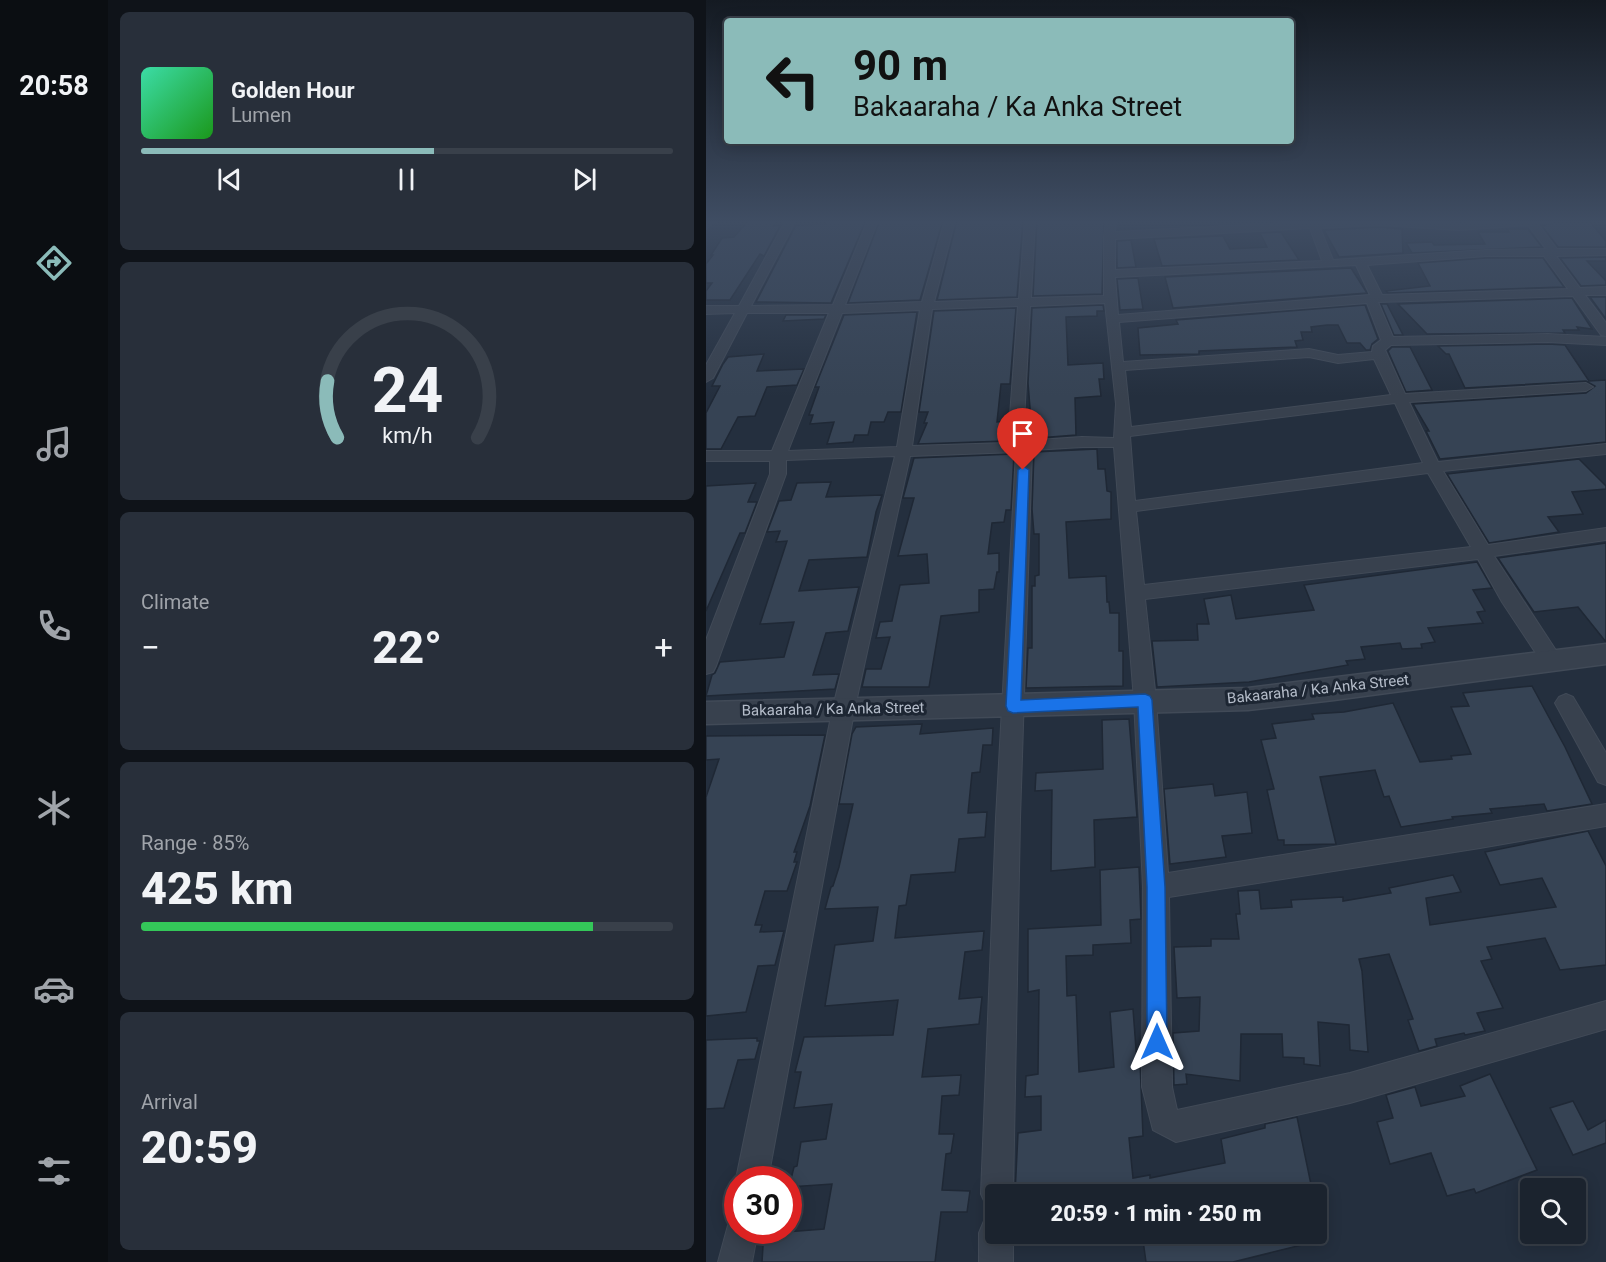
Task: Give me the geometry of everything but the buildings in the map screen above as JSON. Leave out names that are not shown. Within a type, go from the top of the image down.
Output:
[{"type":"street","points":[[706,378],[758,279]]},
{"type":"street","points":[[706,666],[778,474],[778,456],[851,279]]},
{"type":"street","points":[[755,1166],[844,707],[904,450],[927,305],[935,279]]},
{"type":"street","points":[[997,1184],[1026,279]]},
{"type":"street","points":[[1111,279],[1110,299],[1124,406],[1122,438],[1145,700],[1156,887],[1157,1087],[1164,1119],[1176,1127],[1350,1088],[1606,1015]]},
{"type":"street","points":[[1366,279],[1374,299],[1383,348],[1401,398],[1432,467],[1509,597],[1552,661]]},
{"type":"street","points":[[1569,279],[1606,332]]},
{"type":"street","points":[[1113,319],[1374,299],[1606,291]]},
{"type":"street","points":[[706,310],[839,309],[1110,299]]},
{"type":"street","points":[[1118,366],[1309,353],[1338,359],[1383,348],[1548,338],[1606,341]]},
{"type":"street","points":[[706,456],[778,456],[1082,442],[1401,398],[1586,387]]},
{"type":"street","points":[[1128,507],[1432,467],[1606,448]]},
{"type":"street","points":[[1135,593],[1483,552],[1606,534]]},
{"type":"street","name":"Bakaaraha / Ka Anka Street","points":[[706,713],[844,707],[1013,706],[1145,700],[1248,699],[1312,693],[1606,654]]},
{"type":"street","points":[[1566,703],[1606,775]]},
{"type":"street","points":[[1156,887],[1480,837],[1606,815]]},
{"type":"street","points":[[735,1262],[739,1244]]},
{"type":"street","points":[[996,1244],[996,1262]]},
{"type":"route","points":[[1023,470],[1013,706],[1145,700],[1156,887],[1157,1042]]}]
